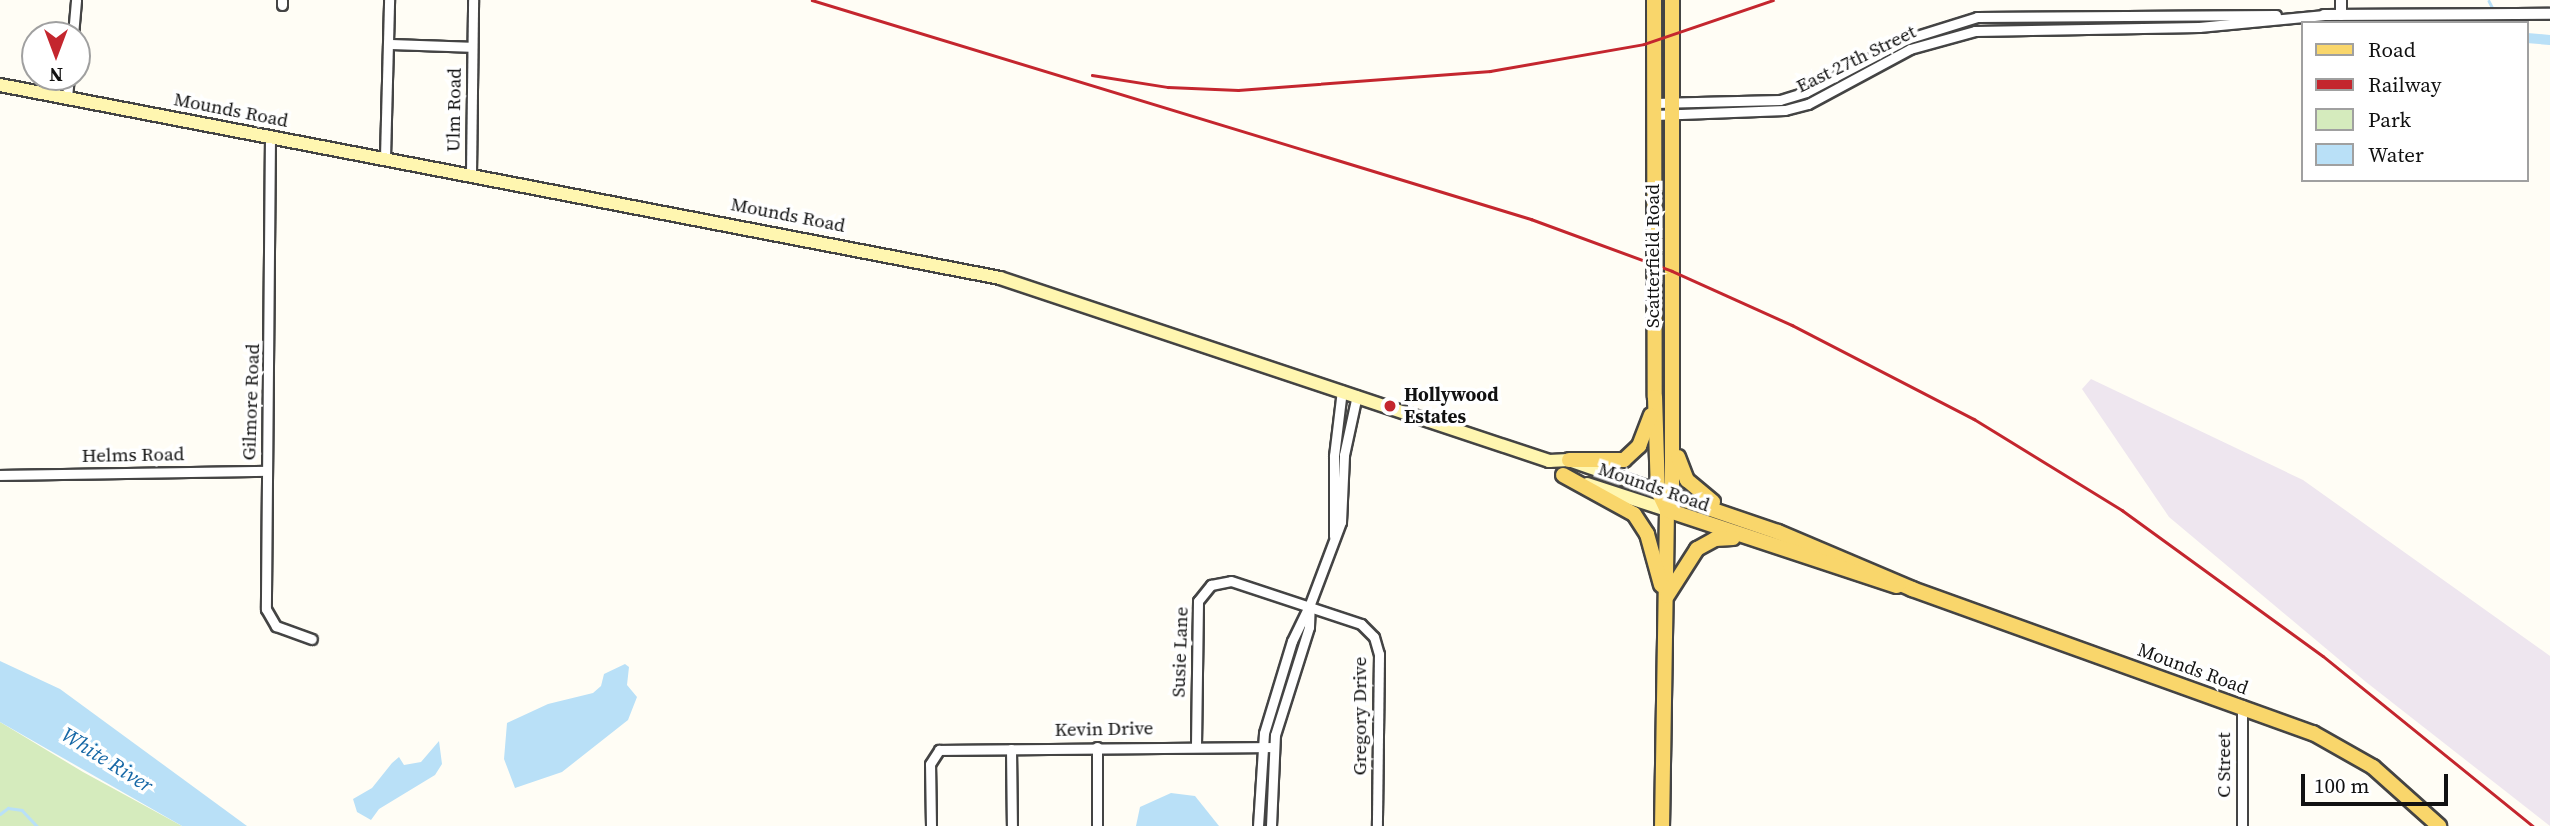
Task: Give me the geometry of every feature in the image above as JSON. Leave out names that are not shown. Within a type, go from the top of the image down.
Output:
[{"type":"main road","name":"Scatterfield Road","points":[[1654,0],[1655,397],[1658,491],[1667,510],[1662,826]]},
{"type":"main road","name":"Scatterfield Road","points":[[1667,510],[1675,496],[1672,434],[1672,0]]},
{"type":"main road","name":"Mounds Road","points":[[0,85],[471,173],[1000,278],[1549,461],[1569,460],[1745,520],[1912,589],[2242,704],[2353,754],[2415,800],[2439,826]]},
{"type":"main road","points":[[1569,460],[1610,463],[1631,456],[1643,439],[1655,397]]},
{"type":"main road","points":[[1672,434],[1683,474],[1693,488],[1745,520]]},
{"type":"main road","name":"Mounds Road","points":[[1549,461],[1563,475],[1740,538],[1872,582],[1912,589]]},
{"type":"main road","points":[[1563,475],[1625,506],[1638,519],[1648,539],[1665,600]]},
{"type":"main road","points":[[1665,600],[1687,561],[1703,543],[1740,538]]},
{"type":"street","points":[[75,21],[76,0]]},
{"type":"street","points":[[385,157],[389,0]]},
{"type":"street","name":"Ulm Road","points":[[471,173],[473,0]]},
{"type":"street","points":[[2341,0],[2341,15]]},
{"type":"street","name":"East 27th Street","points":[[1654,109],[1785,110],[1808,104],[1910,50],[1975,31],[2199,27],[2324,15],[2550,14]]},
{"type":"street","name":"Ulm Road","points":[[388,44],[472,47]]},
{"type":"street","points":[[67,98],[68,91]]},
{"type":"street","name":"Gilmore Road","points":[[270,137],[270,444],[266,471],[265,609],[276,626],[312,639]]},
{"type":"street","points":[[1334,542],[1334,456],[1342,390]]},
{"type":"street","points":[[1258,826],[1268,747],[1283,667],[1302,614],[1310,604],[1343,514],[1344,455],[1357,395]]},
{"type":"street","name":"Helms Road","points":[[0,475],[266,471]]},
{"type":"street","name":"Susie Lane","points":[[1196,745],[1198,601],[1204,590],[1219,581],[1231,580],[1310,604]]},
{"type":"street","name":"Gregory Drive","points":[[1310,604],[1361,624],[1377,645],[1377,826]]},
{"type":"street","name":"C Street","points":[[2242,704],[2242,826]]},
{"type":"street","name":"Kevin Drive","points":[[931,826],[930,764],[936,751],[1196,745],[1268,747]]},
{"type":"street","points":[[1097,747],[1097,826]]},
{"type":"street","points":[[1268,747],[1271,826]]},
{"type":"street","points":[[1011,749],[1012,826]]},
{"type":"shaded area","points":[[2091,379],[2303,480],[2550,656],[2550,826],[2366,682],[2169,517],[2082,389]]},
{"type":"green space","points":[[0,722],[83,772],[182,826],[0,826]]},
{"type":"water","name":"White River","points":[[0,661],[60,689],[247,826],[182,826],[0,722]]},
{"type":"water","points":[[625,664],[629,667],[627,685],[637,697],[628,720],[562,772],[515,788],[504,759],[507,723],[548,704],[593,693],[601,686],[604,674]]},
{"type":"water","points":[[439,741],[442,764],[435,775],[379,809],[371,820],[357,812],[353,799],[372,788],[392,763],[399,757],[404,765],[421,762]]},
{"type":"water","points":[[1171,793],[1195,796],[1219,826],[1136,826],[1140,807]]},
{"type":"waterway","points":[[2489,1],[2492,7]]},
{"type":"waterway","points":[[2529,38],[2550,40]]},
{"type":"waterway","points":[[0,814],[8,808],[22,810],[37,826]]},
{"type":"railway","points":[[812,0],[1531,219],[1672,271],[1792,325],[1974,419],[2122,510],[2323,656],[2533,826]]},
{"type":"railway","points":[[1092,75],[1168,87],[1238,90],[1490,71],[1644,44],[1773,0]]},
{"type":"place","name":"Hollywood Estates","points":[[1390,406]]}]
